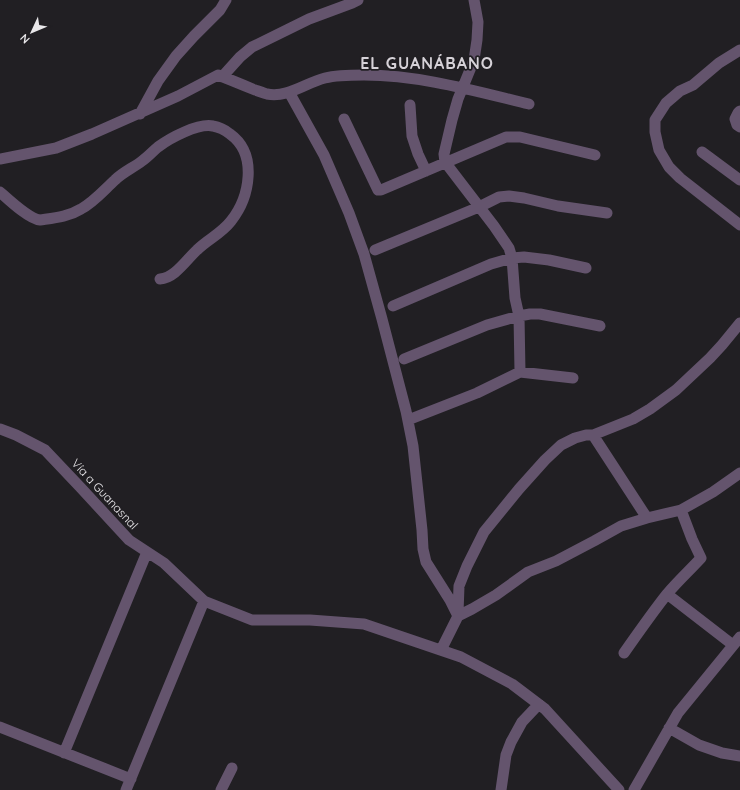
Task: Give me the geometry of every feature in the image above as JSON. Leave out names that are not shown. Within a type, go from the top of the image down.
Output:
[{"type":"street","points":[[140,114],[158,81],[172,62],[194,36],[220,10],[226,0]]},
{"type":"street","points":[[222,77],[240,57],[252,47],[309,19],[358,0]]},
{"type":"street","points":[[474,0],[478,22],[474,60],[462,88],[452,120],[444,154],[445,162],[509,248],[512,258],[515,298],[519,316],[520,372]]},
{"type":"street","points":[[740,50],[719,63],[666,103],[656,120],[655,132],[660,150],[669,167],[680,178],[740,225]]},
{"type":"street","points":[[0,159],[56,148],[140,114],[218,75],[267,94],[289,92],[323,78],[365,75],[414,78],[528,104]]},
{"type":"street","points":[[289,92],[324,155],[349,213],[364,254],[408,420],[413,446],[422,530],[422,549],[426,562],[450,600],[458,616]]},
{"type":"street","points":[[410,105],[412,136],[426,171]]},
{"type":"street","points":[[740,111],[735,119],[737,125],[740,127]]},
{"type":"street","points":[[344,119],[378,190],[506,137],[520,137],[595,155]]},
{"type":"street","points":[[0,192],[36,220],[69,215],[89,204],[120,175],[143,160],[159,146],[171,139],[201,126],[212,126],[223,130],[235,138],[242,148],[247,160],[248,182],[243,200],[235,215],[221,232],[197,249],[172,275],[164,279],[160,279]]},
{"type":"street","points":[[702,152],[740,180]]},
{"type":"street","points":[[375,250],[479,207],[499,197],[509,196],[524,198],[558,206],[607,213]]},
{"type":"street","points":[[393,306],[491,264],[512,258],[524,257],[549,260],[586,268]]},
{"type":"street","points":[[404,359],[487,325],[530,314],[540,314],[600,326]]},
{"type":"street","points":[[442,650],[458,616],[459,586],[484,532],[545,460],[561,445],[575,438],[593,435],[633,419],[650,409],[676,390],[710,358],[740,323]]},
{"type":"street","points":[[408,420],[477,392],[520,372],[573,378]]},
{"type":"street","name":"Vía a Guanasnal","points":[[0,429],[16,435],[45,450],[129,540],[164,563],[204,601]]},
{"type":"street","points":[[593,435],[647,518]]},
{"type":"street","points":[[458,616],[496,595],[528,572],[556,561],[621,526],[681,510],[713,492],[740,473]]},
{"type":"street","points":[[624,653],[667,594],[687,571],[701,558],[681,510]]},
{"type":"street","points":[[64,753],[147,552]]},
{"type":"street","points":[[634,790],[678,713],[736,641],[667,594]]},
{"type":"street","points":[[126,790],[204,601],[252,620],[310,620],[364,624],[462,657],[512,684],[545,709],[619,790]]},
{"type":"street","points":[[501,790],[506,755],[511,742],[522,722],[539,704]]},
{"type":"street","points":[[0,727],[131,779]]},
{"type":"street","points":[[669,728],[699,745],[740,756]]},
{"type":"street","points":[[221,790],[232,768]]},
{"type":"district","name":"EL GUANÁBANO","points":[[427,63]]}]
